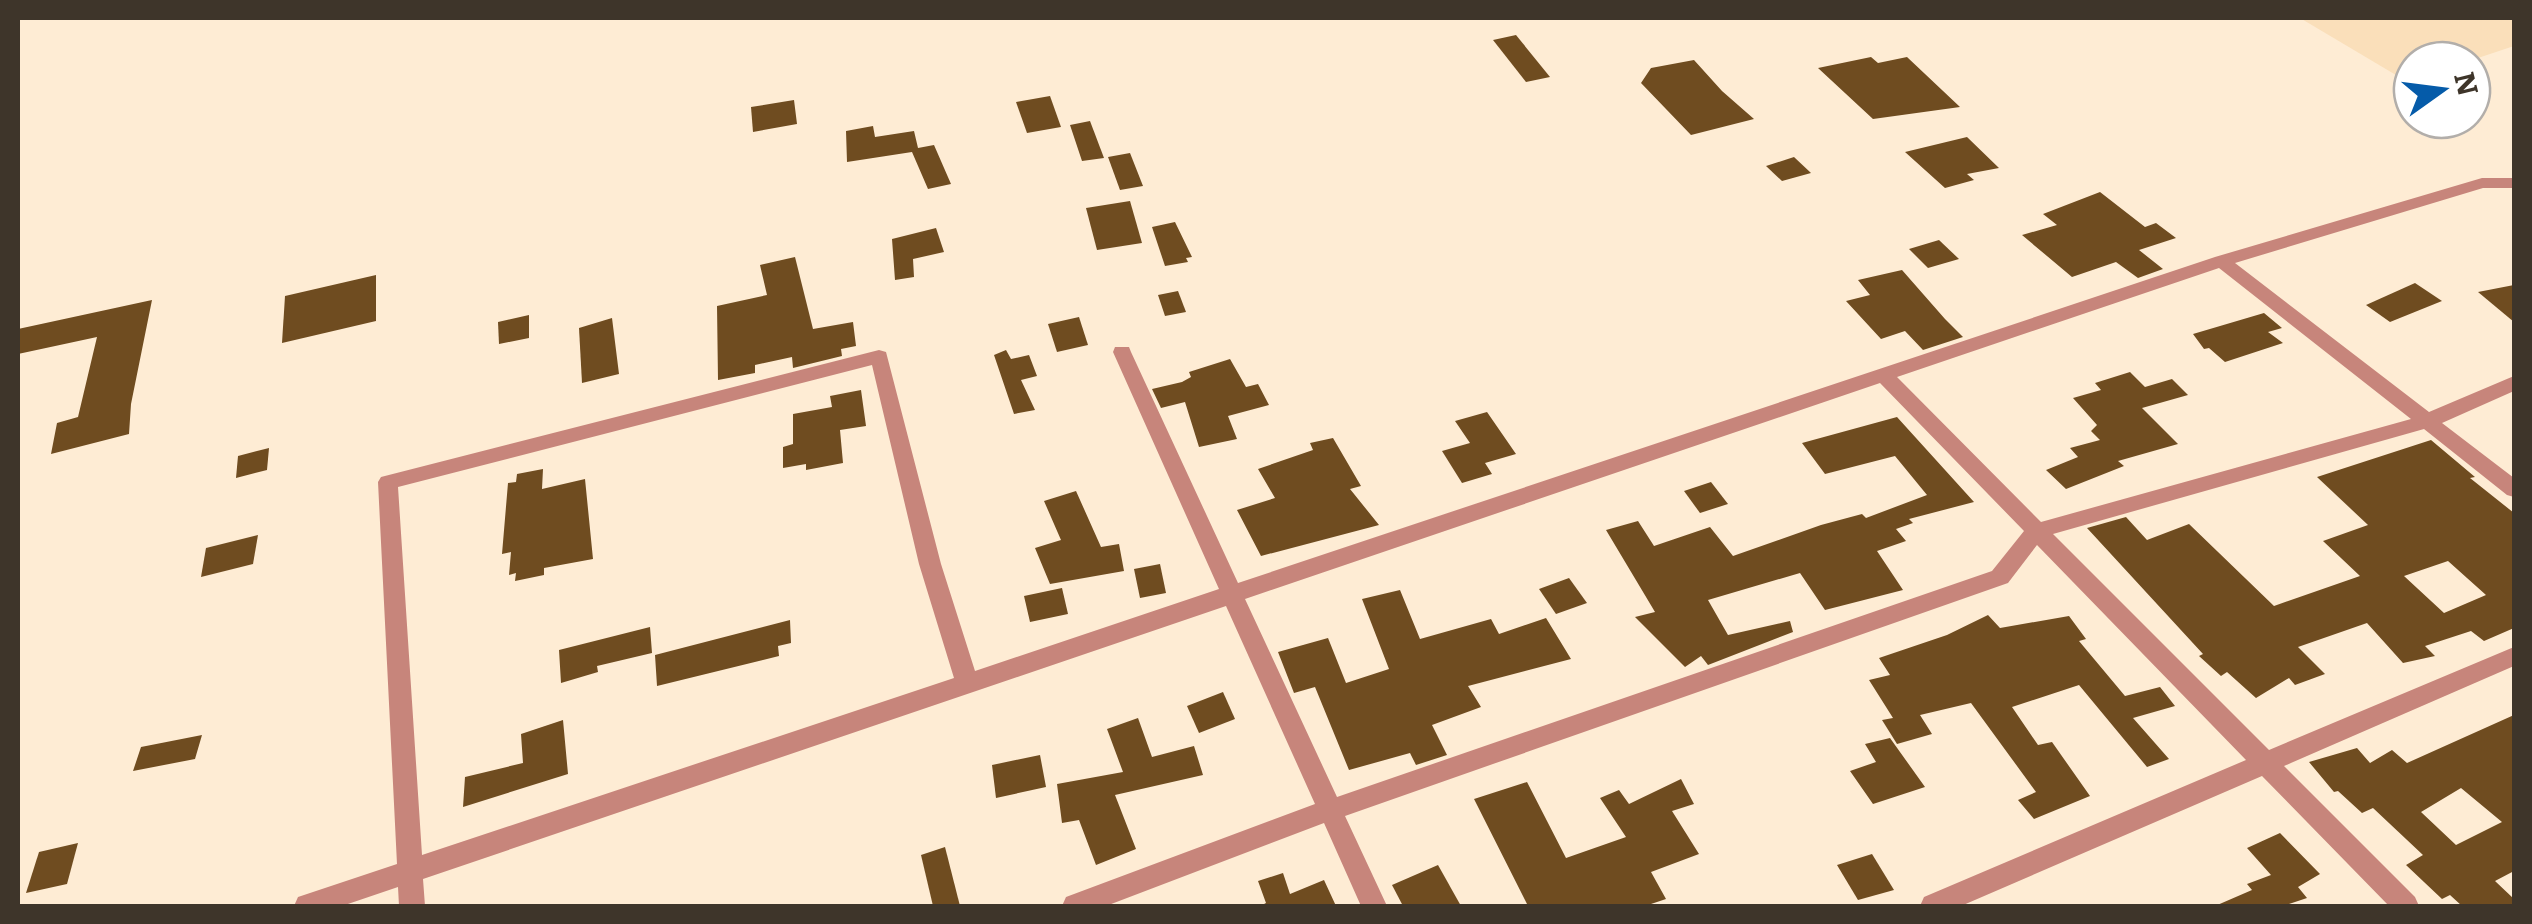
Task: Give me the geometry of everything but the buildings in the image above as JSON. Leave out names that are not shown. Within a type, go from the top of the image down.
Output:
[{"type":"street","points":[[307,906],[2221,261],[2482,183],[2514,183]]},
{"type":"street","points":[[2221,261],[2514,489]]},
{"type":"street","points":[[1122,352],[1374,906]]},
{"type":"street","points":[[412,906],[388,482],[879,357],[930,564],[967,683]]},
{"type":"street","points":[[1884,375],[2406,906]]},
{"type":"street","points":[[1075,906],[1330,810],[2000,577],[2036,531],[2426,422],[2514,383]]},
{"type":"street","points":[[1934,906],[2514,656]]},
{"type":"shaded area","points":[[2300,18],[2514,18],[2514,46],[2492,53],[2492,40],[2392,40],[2392,73]]}]
